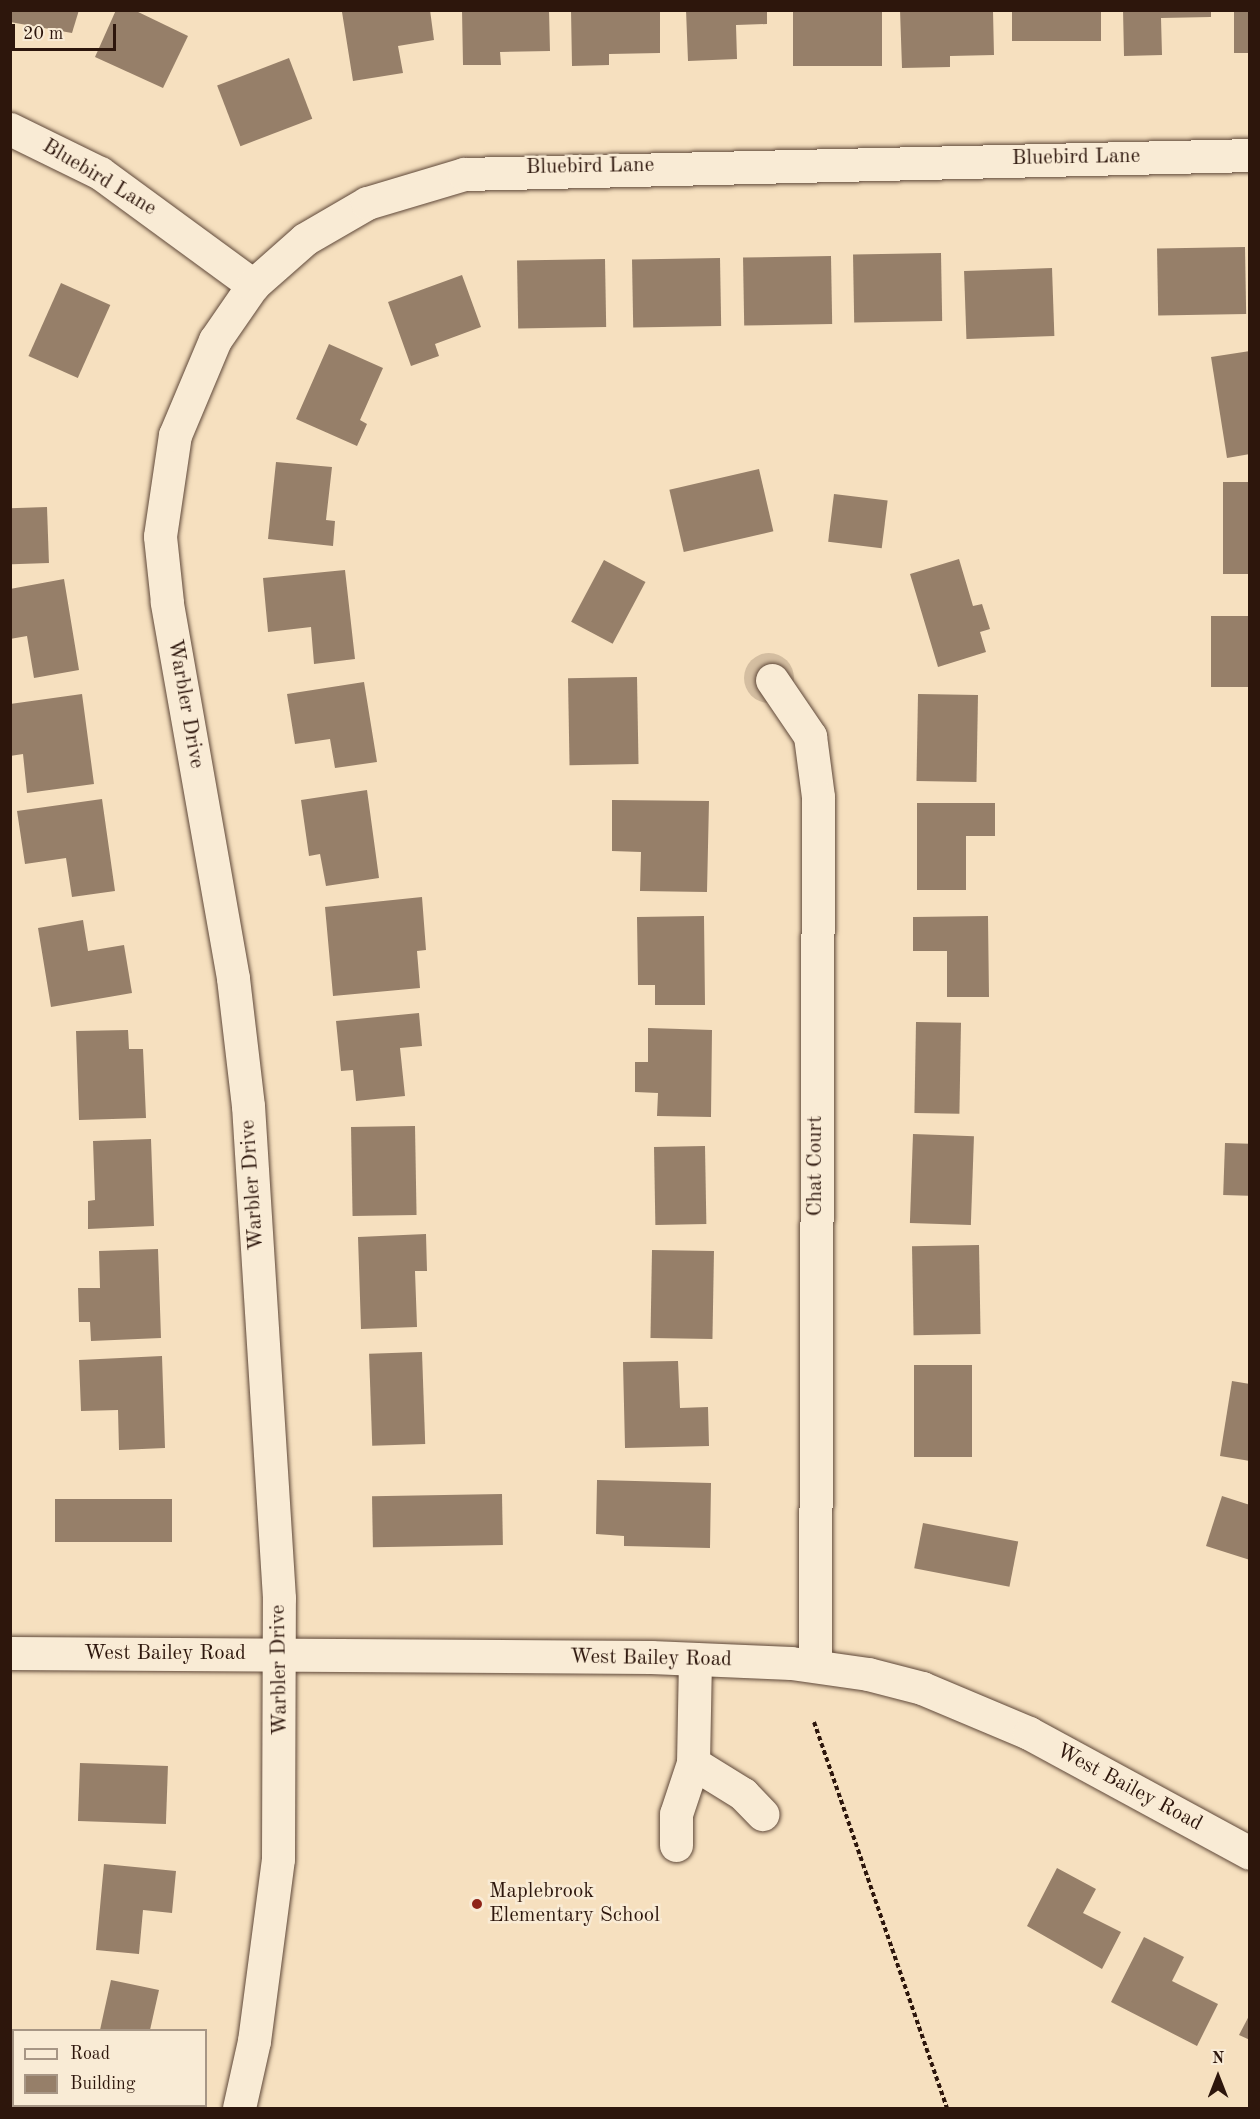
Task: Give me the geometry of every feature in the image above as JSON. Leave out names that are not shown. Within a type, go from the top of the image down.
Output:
[{"type":"street","name":"Bluebird Lane","points":[[10,129],[100,173],[253,285],[304,239],[367,203],[464,174],[1250,155]]},
{"type":"street","name":"Warbler Drive","points":[[239,2109],[254,2041],[278,1859],[280,1654],[248,1106],[233,978],[167,602],[160,536],[165,483],[186,401],[214,340],[253,285]]},
{"type":"street","name":"Chat Court","points":[[772,680],[810,736],[818,797],[815,1665]]},
{"type":"street","name":"West Bailey Road","points":[[10,1653],[695,1659],[815,1665],[901,1682],[966,1705],[1248,1849]]},
{"type":"street","points":[[676,1845],[676,1814],[693,1763],[695,1659]]},
{"type":"street","points":[[693,1763],[743,1794],[762,1814]]},
{"type":"path","points":[[813,1722],[947,2108]]},
{"type":"shaded area","points":[[764,653],[774,653],[787,660],[794,673],[794,683],[787,696],[774,703],[764,703],[755,699],[748,692],[744,683],[744,673],[748,664],[755,657]]},
{"type":"building","points":[[10,10],[79,10],[72,33],[10,22]]},
{"type":"building","points":[[116,10],[134,10],[188,36],[163,88],[95,57]]},
{"type":"building","points":[[430,10],[434,40],[398,46],[403,73],[353,81],[342,12]]},
{"type":"building","points":[[462,10],[549,10],[550,51],[500,52],[501,65],[463,65]]},
{"type":"building","points":[[571,10],[660,10],[660,53],[609,54],[609,65],[572,66]]},
{"type":"building","points":[[686,10],[767,10],[767,24],[736,25],[737,59],[688,61]]},
{"type":"building","points":[[793,10],[882,10],[882,66],[793,66]]},
{"type":"building","points":[[900,10],[993,11],[994,55],[950,56],[950,67],[902,68]]},
{"type":"building","points":[[1012,10],[1101,10],[1101,41],[1012,41]]},
{"type":"building","points":[[1123,10],[1211,10],[1211,17],[1161,18],[1162,55],[1124,56]]},
{"type":"building","points":[[1234,10],[1250,10],[1250,53],[1234,53]]},
{"type":"building","points":[[289,58],[312,119],[240,146],[217,86]]},
{"type":"building","points":[[1245,247],[1246,314],[1158,316],[1157,249]]},
{"type":"building","points":[[941,253],[942,321],[854,323],[853,255]]},
{"type":"building","points":[[831,256],[832,324],[744,326],[743,258]]},
{"type":"building","points":[[720,258],[721,326],[633,328],[632,260]]},
{"type":"building","points":[[605,259],[606,327],[518,329],[517,261]]},
{"type":"building","points":[[1052,268],[1054,336],[966,339],[964,271]]},
{"type":"building","points":[[462,275],[481,327],[435,344],[439,356],[411,366],[388,302]]},
{"type":"building","points":[[61,283],[110,305],[78,378],[28,356]]},
{"type":"building","points":[[329,344],[383,368],[360,420],[367,424],[357,446],[296,419]]},
{"type":"building","points":[[1250,351],[1250,454],[1227,458],[1211,357]]},
{"type":"building","points":[[276,462],[332,467],[326,520],[335,521],[333,546],[268,539]]},
{"type":"building","points":[[759,469],[773,531],[684,552],[669,490]]},
{"type":"building","points":[[1223,482],[1250,482],[1250,574],[1223,574]]},
{"type":"building","points":[[834,494],[888,501],[882,548],[828,542]]},
{"type":"building","points":[[47,507],[49,563],[12,564],[10,508]]},
{"type":"building","points":[[959,559],[973,606],[982,604],[990,629],[980,632],[986,652],[938,667],[910,574]]},
{"type":"building","points":[[604,560],[645,582],[613,644],[571,622]]},
{"type":"building","points":[[345,570],[355,659],[314,664],[311,627],[268,632],[263,578]]},
{"type":"building","points":[[64,579],[79,670],[34,678],[27,636],[10,639],[10,589]]},
{"type":"building","points":[[1211,616],[1250,616],[1250,687],[1211,687]]},
{"type":"building","points":[[637,677],[639,764],[570,765],[568,678]]},
{"type":"building","points":[[364,682],[377,762],[335,768],[330,739],[295,744],[287,694]]},
{"type":"building","points":[[82,694],[94,784],[27,793],[23,754],[10,756],[10,704]]},
{"type":"building","points":[[918,694],[978,695],[976,782],[916,781]]},
{"type":"building","points":[[367,790],[379,878],[326,886],[320,854],[309,856],[301,800]]},
{"type":"building","points":[[102,799],[115,891],[72,897],[66,858],[25,864],[17,811]]},
{"type":"building","points":[[612,800],[709,801],[707,892],[640,891],[641,852],[612,851]]},
{"type":"building","points":[[917,803],[995,803],[995,836],[966,836],[966,890],[917,890]]},
{"type":"building","points":[[422,897],[426,950],[417,951],[420,988],[333,996],[325,907]]},
{"type":"building","points":[[704,916],[705,1005],[655,1005],[655,985],[638,985],[637,917]]},
{"type":"building","points":[[988,916],[989,997],[947,997],[947,951],[913,951],[913,917]]},
{"type":"building","points":[[83,920],[88,951],[124,945],[132,993],[51,1007],[38,928]]},
{"type":"building","points":[[419,1013],[422,1046],[400,1048],[405,1096],[356,1101],[353,1070],[341,1071],[336,1021]]},
{"type":"building","points":[[916,1022],[961,1023],[959,1114],[914,1113]]},
{"type":"building","points":[[648,1028],[712,1030],[711,1117],[657,1116],[658,1093],[635,1092],[635,1062],[648,1062]]},
{"type":"building","points":[[128,1030],[129,1049],[143,1049],[146,1118],[79,1120],[76,1031]]},
{"type":"building","points":[[415,1126],[417,1215],[353,1216],[351,1127]]},
{"type":"building","points":[[913,1134],[974,1136],[971,1225],[910,1223]]},
{"type":"building","points":[[151,1139],[154,1226],[88,1229],[88,1201],[95,1200],[93,1141]]},
{"type":"building","points":[[1225,1143],[1250,1144],[1248,1196],[1223,1195]]},
{"type":"building","points":[[705,1146],[706,1224],[655,1225],[654,1147]]},
{"type":"building","points":[[426,1234],[427,1271],[415,1271],[417,1327],[361,1329],[358,1237]]},
{"type":"building","points":[[979,1245],[981,1334],[914,1335],[912,1246]]},
{"type":"building","points":[[158,1249],[161,1338],[91,1341],[90,1322],[79,1322],[78,1288],[100,1288],[99,1251]]},
{"type":"building","points":[[652,1250],[714,1251],[712,1339],[650,1338]]},
{"type":"building","points":[[422,1352],[425,1444],[372,1446],[369,1354]]},
{"type":"building","points":[[162,1356],[165,1448],[119,1450],[118,1410],[81,1411],[79,1360]]},
{"type":"building","points":[[678,1361],[680,1408],[708,1407],[709,1446],[625,1448],[623,1362]]},
{"type":"building","points":[[914,1365],[972,1365],[972,1457],[914,1457]]},
{"type":"building","points":[[1232,1381],[1250,1384],[1250,1461],[1220,1456]]},
{"type":"building","points":[[597,1480],[711,1483],[710,1548],[624,1546],[624,1536],[596,1534]]},
{"type":"building","points":[[502,1494],[503,1545],[373,1547],[372,1496]]},
{"type":"building","points":[[1222,1496],[1250,1505],[1250,1560],[1206,1546]]},
{"type":"building","points":[[55,1499],[172,1499],[172,1542],[55,1542]]},
{"type":"building","points":[[923,1523],[1018,1542],[1009,1587],[914,1568]]},
{"type":"building","points":[[80,1763],[168,1766],[166,1824],[78,1821]]},
{"type":"building","points":[[104,1864],[176,1871],[172,1913],[143,1910],[139,1954],[96,1950]]},
{"type":"building","points":[[1057,1868],[1096,1889],[1083,1913],[1121,1932],[1102,1969],[1027,1926]]},
{"type":"building","points":[[1144,1937],[1184,1957],[1172,1981],[1218,2004],[1197,2046],[1111,2002]]},
{"type":"building","points":[[111,1980],[159,1990],[150,2029],[100,2029]]},
{"type":"building","points":[[1250,2014],[1250,2040],[1239,2035]]},
{"type":"place","name":"Maplebrook Elementary School","points":[[477,1904]]}]
